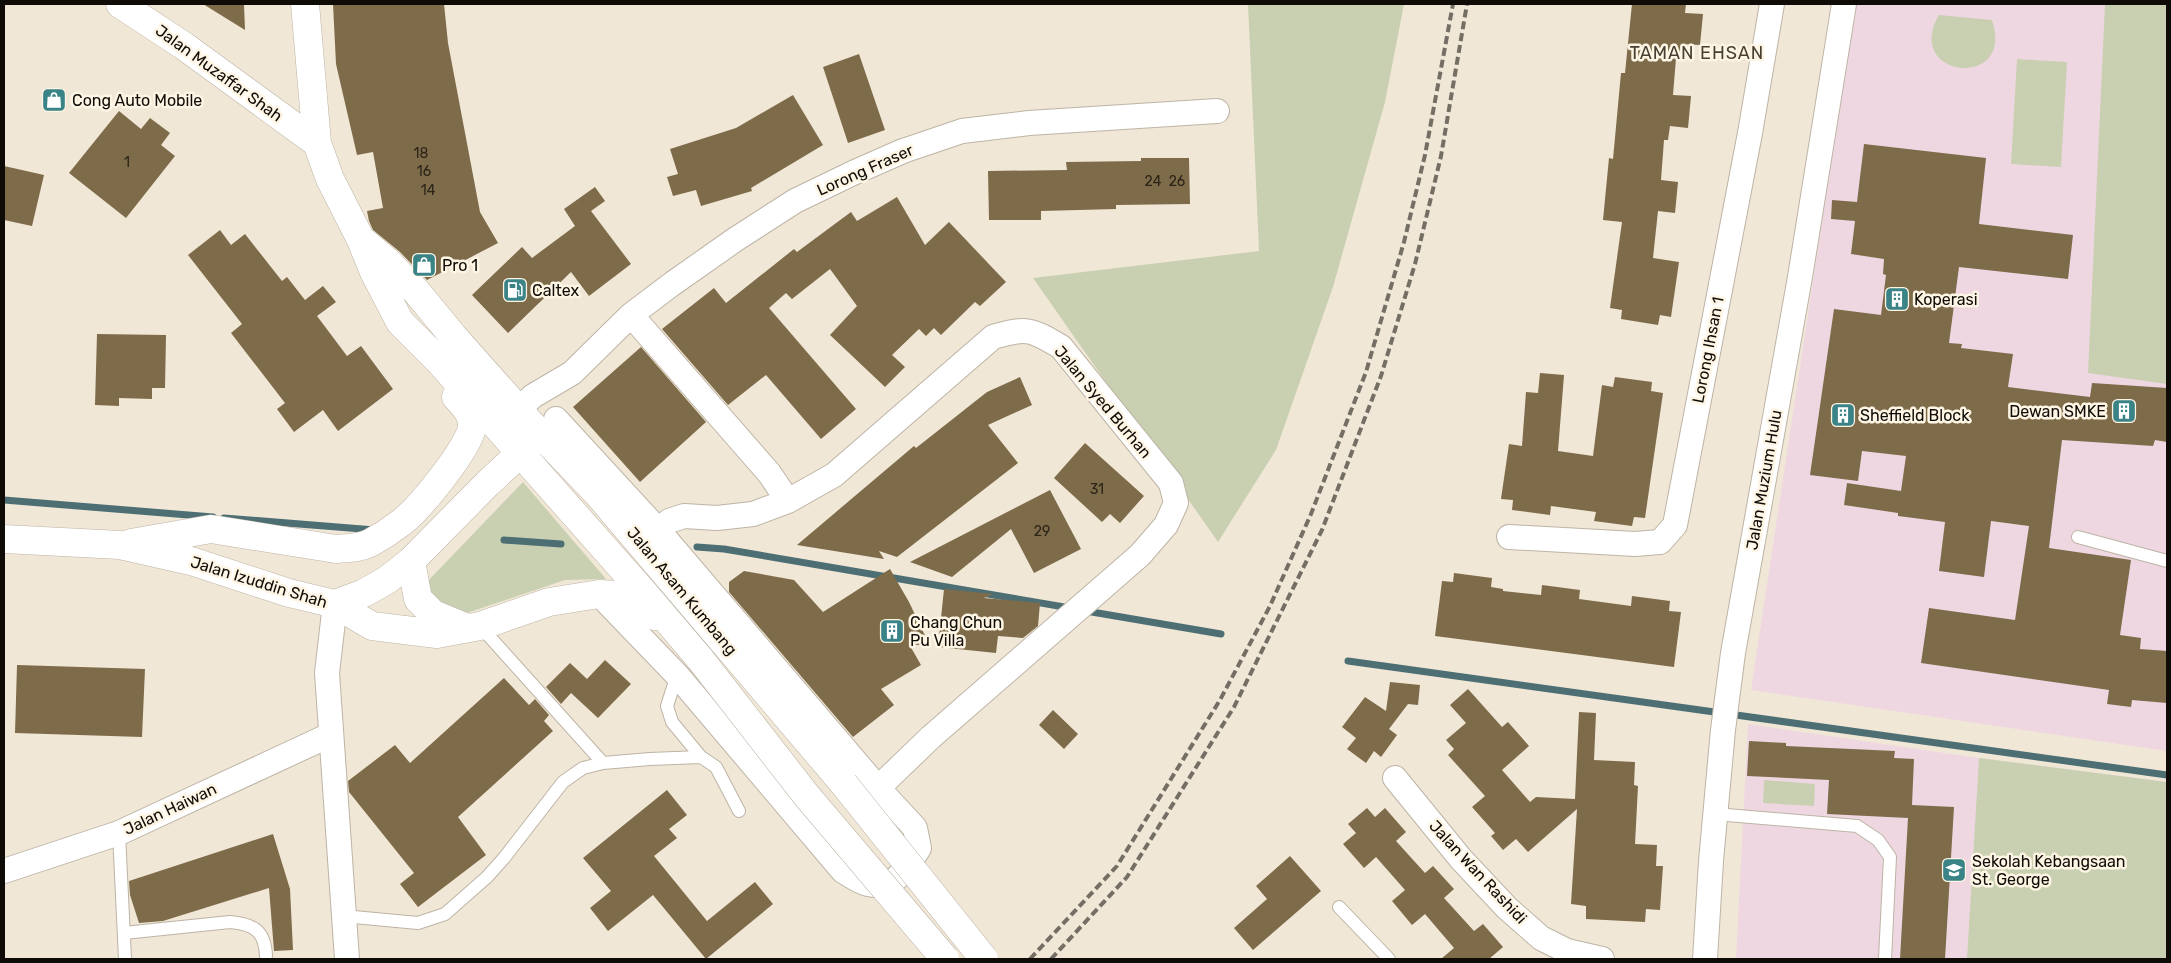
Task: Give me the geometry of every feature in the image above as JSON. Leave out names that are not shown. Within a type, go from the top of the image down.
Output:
[{"type":"main road","name":"Jalan Muzaffar Shah","points":[[120,4],[184,46],[317,143]]},
{"type":"main road","name":"Jalan Asam Kumbang","points":[[305,4],[317,143],[330,179],[400,322],[439,361],[497,429],[644,593],[701,660],[806,795],[945,959]]},
{"type":"main road","name":"Jalan Asam Kumbang","points":[[361,240],[389,263],[416,291],[453,336],[519,409],[548,426],[624,524],[844,784],[984,959]]},
{"type":"main road","points":[[120,545],[211,529],[336,548],[350,548],[368,544],[377,539],[403,521],[452,466],[470,434],[472,425],[470,412],[438,373],[439,361]]},
{"type":"main road","name":"Jalan Izuddin Shah","points":[[4,539],[120,545],[191,561],[289,593],[335,604],[364,593],[387,580],[411,561],[487,484],[548,426]]},
{"type":"main road","points":[[411,561],[418,599],[433,614],[473,627]]},
{"type":"main road","points":[[335,604],[372,626],[437,634],[473,627],[549,602],[599,594],[618,595],[669,624]]},
{"type":"street","name":"Lorong Ihsan 1","points":[[1509,538],[1636,544],[1660,542],[1674,525],[1750,133],[1772,4]]},
{"type":"street","name":"Jalan Muzium Hulu","points":[[1705,959],[1716,814],[1734,653],[1798,287],[1839,4]]},
{"type":"street","name":"Lorong Fraser","points":[[497,429],[533,396],[572,373],[631,315],[736,239],[795,201],[853,173],[904,151],[962,131],[1029,123],[1217,111]]},
{"type":"street","points":[[631,315],[769,473],[788,501]]},
{"type":"street","name":"Jalan Syed Burhan","points":[[658,530],[669,521],[684,516],[717,518],[753,514],[788,501],[834,475],[993,337],[1016,330],[1036,332],[1061,347],[1171,482],[1176,503],[1166,525],[1140,555],[1067,616],[931,737],[878,788]]},
{"type":"street","name":"Lorong Fraser","points":[[548,426],[572,373]]},
{"type":"street","points":[[548,426],[658,530],[878,788],[915,828],[919,848],[903,874],[888,883],[868,884],[843,871],[677,675],[599,594]]},
{"type":"street","points":[[335,604],[327,673],[347,959]]},
{"type":"street","name":"Jalan Haiwan","points":[[4,871],[119,833],[330,735]]},
{"type":"street","name":"Jalan Wan Rashidi","points":[[1395,778],[1461,859],[1507,908],[1534,932],[1541,938],[1567,951],[1602,959]]},
{"type":"lane","points":[[2078,537],[2167,561]]},
{"type":"lane","points":[[473,627],[603,763]]},
{"type":"lane","points":[[677,675],[667,706],[672,722],[702,757],[716,767],[739,811]]},
{"type":"lane","points":[[343,916],[418,923],[446,914],[487,877],[504,858],[562,782],[583,768],[603,763],[702,757]]},
{"type":"lane","points":[[1716,814],[1857,826],[1878,840],[1890,857],[1885,959]]},
{"type":"lane","points":[[119,833],[125,959]]},
{"type":"lane","points":[[1339,908],[1389,959]]},
{"type":"lane","points":[[124,933],[230,922],[247,924],[258,931],[265,943],[266,956]]},
{"type":"shaded area","points":[[1855,4],[2167,4],[2167,751],[1751,690]]},
{"type":"shaded area","name":"Sekolah Kebangsaan St. George","points":[[1748,724],[1979,758],[2167,782],[2167,959],[1736,959]]},
{"type":"green space","points":[[1248,4],[1404,4],[1385,102],[1333,287],[1276,450],[1218,542],[1033,278],[1259,251]]},
{"type":"green space","points":[[2105,4],[2167,4],[2167,384],[2088,373]]},
{"type":"green space","points":[[1939,15],[1992,20],[1995,43],[1989,58],[1976,66],[1961,68],[1946,63],[1935,52],[1932,36]]},
{"type":"green space","points":[[2017,59],[2067,62],[2061,167],[2011,164]]},
{"type":"green space","points":[[523,482],[606,579],[565,580],[461,615],[434,607],[423,586]]},
{"type":"green space","points":[[1979,758],[2167,782],[2167,959],[1967,959]]},
{"type":"green space","points":[[1764,780],[1815,784],[1814,806],[1763,803]]},
{"type":"building","points":[[203,4],[244,4],[245,30]]},
{"type":"building","points":[[333,4],[444,4],[448,43],[480,212],[498,243],[427,280],[400,252],[373,230],[369,221],[367,211],[383,208],[373,152],[357,155],[336,64]]},
{"type":"building","points":[[1632,4],[1686,4],[1685,13],[1703,14],[1700,45],[1682,44],[1681,58],[1676,58],[1673,95],[1691,96],[1688,128],[1670,126],[1668,140],[1664,140],[1661,180],[1678,182],[1675,213],[1658,211],[1653,258],[1679,262],[1671,317],[1660,315],[1658,325],[1621,319],[1622,310],[1610,308],[1622,222],[1603,220],[1609,158],[1613,159],[1621,73],[1625,73]]},
{"type":"building","points":[[859,54],[885,130],[848,143],[823,67]]},
{"type":"building","points":[[793,95],[823,145],[751,188],[752,191],[701,206],[696,190],[673,196],[667,177],[678,174],[670,149],[736,128]]},
{"type":"building","points":[[119,111],[141,129],[150,118],[170,133],[161,145],[175,156],[126,218],[69,173]]},
{"type":"building","points":[[1864,144],[1986,158],[1979,224],[2073,235],[2068,279],[1959,267],[1949,343],[1962,344],[1961,348],[2013,354],[2008,387],[2090,397],[2092,383],[2167,388],[2167,442],[2155,440],[2153,446],[2062,440],[2049,548],[2131,560],[2120,635],[2141,638],[2140,649],[2167,651],[2167,703],[2132,700],[2131,707],[2107,704],[2109,690],[1921,663],[1929,608],[2015,620],[2029,526],[1991,521],[1984,577],[1939,571],[1945,522],[1898,516],[1898,513],[1844,505],[1847,483],[1901,491],[1906,456],[1862,451],[1858,481],[1810,475],[1834,309],[1881,315],[1886,275],[1883,274],[1884,259],[1851,254],[1855,221],[1831,219],[1832,200],[1857,202]]},
{"type":"building","points":[[1141,158],[1189,158],[1190,204],[1116,205],[1116,209],[1041,211],[1041,220],[989,220],[988,171],[1067,170],[1066,162],[1141,161]]},
{"type":"building","points":[[4,166],[44,175],[32,226],[4,220]]},
{"type":"building","points":[[595,187],[605,201],[591,211],[631,264],[589,296],[571,272],[508,333],[472,295],[522,247],[532,258],[575,226],[564,209]]},
{"type":"building","points":[[897,197],[925,245],[949,222],[1006,282],[980,306],[975,302],[941,335],[934,328],[926,336],[919,329],[892,355],[905,367],[885,387],[830,335],[857,306],[830,269],[792,299],[786,293],[769,308],[856,409],[821,439],[766,375],[728,405],[662,329],[714,288],[726,303],[794,249],[797,252],[851,212],[857,221]]},
{"type":"building","points":[[220,230],[231,245],[245,234],[282,281],[287,277],[305,300],[323,286],[336,302],[317,316],[347,356],[361,346],[393,389],[338,431],[323,410],[294,432],[277,409],[285,403],[231,333],[242,324],[188,255]]},
{"type":"building","points":[[97,334],[166,335],[165,388],[152,388],[152,399],[119,398],[119,406],[95,405]]},
{"type":"building","points":[[641,347],[706,422],[640,482],[573,407]]},
{"type":"building","points":[[1540,373],[1564,375],[1558,451],[1593,456],[1602,385],[1613,387],[1615,377],[1652,382],[1651,391],[1663,393],[1645,518],[1634,517],[1632,526],[1594,521],[1596,512],[1551,506],[1550,515],[1512,510],[1513,500],[1501,499],[1509,444],[1522,446],[1526,392],[1538,393]]},
{"type":"building","points":[[1020,377],[1032,405],[988,425],[1018,463],[897,557],[879,551],[884,559],[797,545],[914,446],[916,448],[987,392]]},
{"type":"building","points":[[1085,443],[1144,496],[1120,523],[1110,514],[1102,522],[1054,478]]},
{"type":"building","points":[[1050,490],[1081,549],[1034,573],[1011,529],[952,577],[910,562]]},
{"type":"building","points":[[890,569],[909,602],[930,646],[909,644],[921,665],[881,689],[894,705],[853,737],[729,592],[729,582],[744,571],[794,580],[823,612]]},
{"type":"building","points":[[1454,573],[1492,578],[1491,587],[1503,589],[1503,591],[1541,595],[1542,585],[1580,590],[1579,599],[1631,606],[1632,596],[1670,601],[1669,611],[1681,612],[1674,667],[1435,636],[1442,581],[1453,582]]},
{"type":"building","points":[[944,589],[993,594],[984,598],[1040,603],[1038,626],[1023,638],[998,636],[996,653],[938,647]]},
{"type":"building","points":[[605,660],[631,684],[598,718],[571,693],[561,704],[546,687],[570,663],[587,679]]},
{"type":"building","points":[[17,665],[145,669],[142,737],[15,733]]},
{"type":"building","points":[[504,678],[529,705],[535,699],[549,715],[544,721],[553,731],[458,817],[486,855],[418,907],[400,884],[414,873],[349,792],[348,781],[395,745],[410,763]]},
{"type":"building","points":[[1390,682],[1420,685],[1418,705],[1408,704],[1389,729],[1397,735],[1381,757],[1374,751],[1366,763],[1347,749],[1356,738],[1342,727],[1365,697],[1386,711]]},
{"type":"building","points":[[1468,689],[1502,727],[1508,722],[1529,746],[1502,770],[1530,802],[1536,797],[1575,799],[1579,712],[1596,713],[1594,760],[1635,762],[1634,785],[1638,786],[1635,844],[1657,845],[1656,866],[1663,866],[1660,910],[1646,909],[1645,922],[1586,919],[1586,906],[1571,904],[1577,809],[1528,852],[1516,839],[1503,850],[1491,836],[1495,833],[1472,807],[1485,796],[1448,755],[1454,749],[1446,740],[1466,723],[1450,705]]},
{"type":"building","points":[[1053,710],[1078,734],[1064,749],[1039,725]]},
{"type":"building","points":[[1749,741],[1786,743],[1786,746],[1895,751],[1894,758],[1914,759],[1912,805],[1954,807],[1945,959],[1900,959],[1908,818],[1827,814],[1829,780],[1747,776]]},
{"type":"building","points":[[667,790],[687,815],[669,829],[677,838],[654,856],[707,921],[755,882],[773,904],[706,959],[653,895],[608,931],[590,908],[611,891],[583,858]]},
{"type":"building","points":[[1367,808],[1375,817],[1385,808],[1406,832],[1396,841],[1425,873],[1433,866],[1454,889],[1444,898],[1474,931],[1483,924],[1503,947],[1489,959],[1441,959],[1454,948],[1425,914],[1412,925],[1392,901],[1405,890],[1376,857],[1364,868],[1343,844],[1356,833],[1348,824]]},
{"type":"building","points":[[273,834],[290,889],[293,950],[274,951],[269,888],[163,921],[139,923],[130,895],[129,881]]},
{"type":"building","points":[[1290,856],[1321,891],[1253,950],[1234,928],[1267,899],[1256,886]]},
{"type":"waterway","points":[[4,500],[213,517]]},
{"type":"waterway","points":[[224,518],[375,530]]},
{"type":"waterway","points":[[504,540],[561,544]]},
{"type":"waterway","points":[[697,547],[724,549],[1070,608]]},
{"type":"waterway","points":[[1086,611],[1221,634]]},
{"type":"waterway","points":[[1348,661],[2167,775]]},
{"type":"railway","points":[[1030,959],[1117,866],[1220,700],[1270,606],[1311,514],[1366,372],[1404,242],[1425,155],[1453,4]]},
{"type":"railway","points":[[1051,959],[1127,877],[1234,707],[1322,530],[1381,376],[1415,264],[1441,156],[1467,4]]},
{"type":"place","name":"Cong Auto Mobile","points":[[54,100]]},
{"type":"place","name":"Pro 1","points":[[424,265]]},
{"type":"place","name":"Caltex","points":[[515,290]]},
{"type":"place","name":"Koperasi","points":[[1897,299]]},
{"type":"place","name":"Dewan SMKE","points":[[2124,411]]},
{"type":"place","name":"Sheffield Block","points":[[1843,415]]},
{"type":"place","name":"Chang Chun Pu Villa","points":[[892,631]]},
{"type":"place","name":"Sekolah Kebangsaan St. George","points":[[1954,870]]},
{"type":"district","name":"TAMAN EHSAN","points":[[1697,53]]}]
